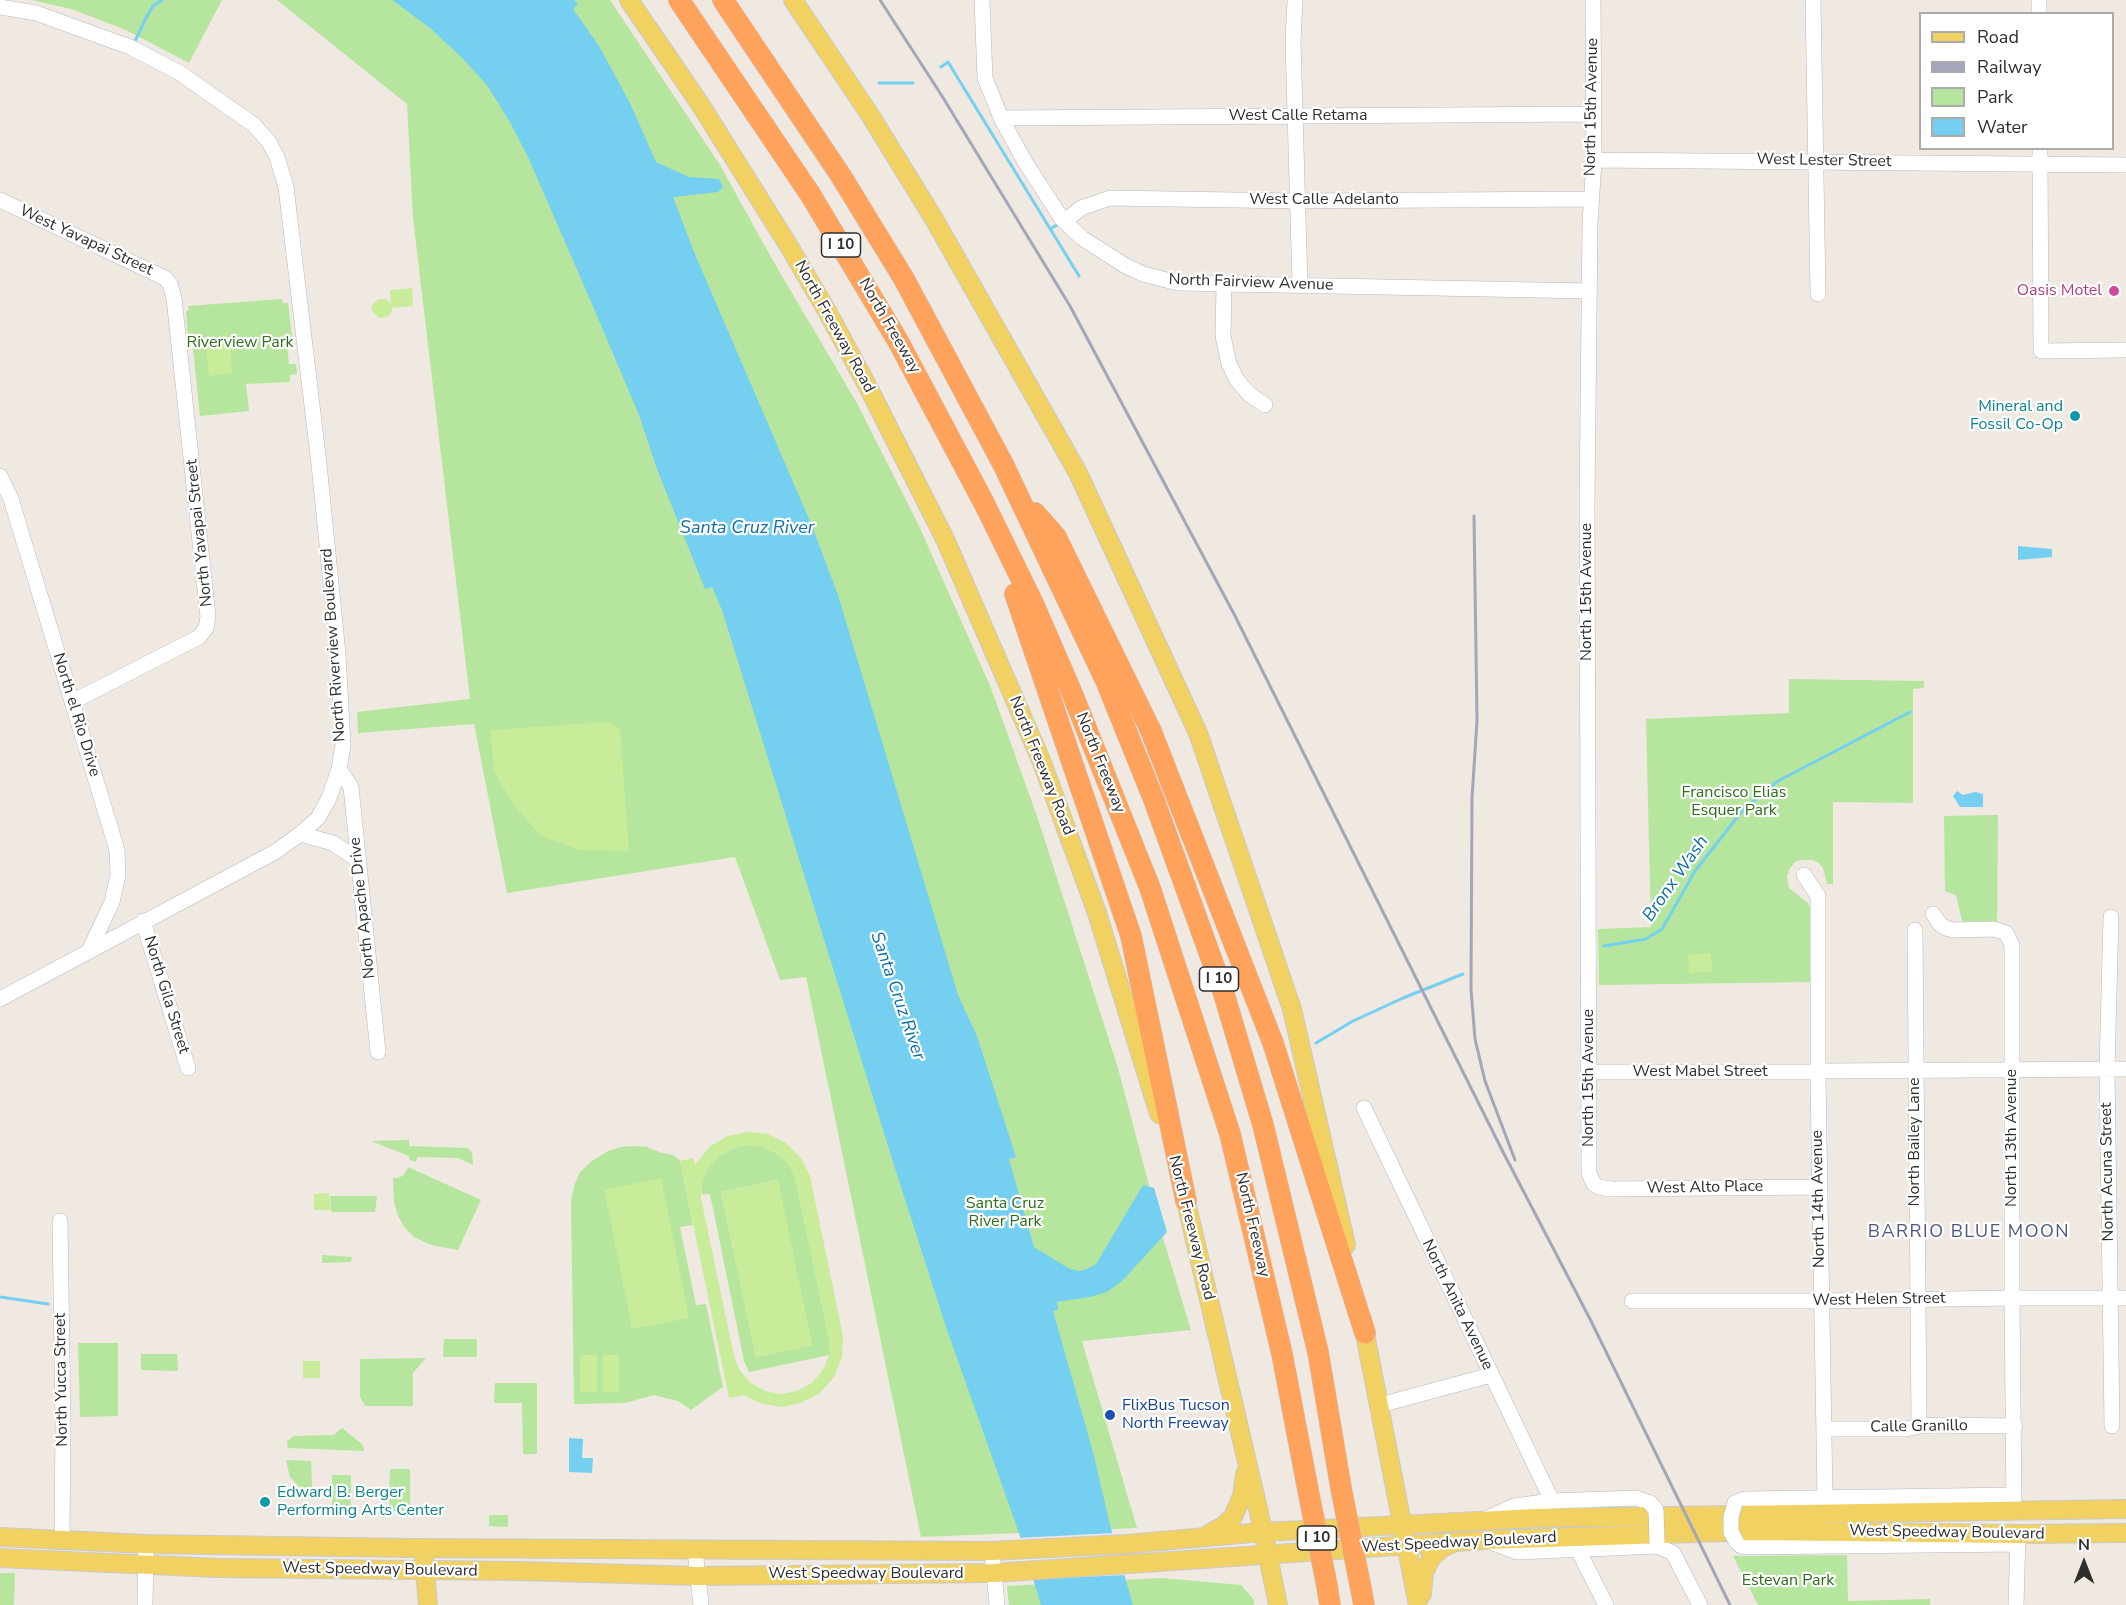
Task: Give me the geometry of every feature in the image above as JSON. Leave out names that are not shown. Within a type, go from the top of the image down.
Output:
[{"type":"highway","name":"North Freeway","points":[[679,0],[774,139],[898,341],[984,503],[1033,603],[1072,693],[1150,888],[1230,1134],[1282,1354],[1329,1596]]},
{"type":"highway","name":"North Freeway","points":[[723,0],[841,176],[904,279],[1018,495],[1111,692],[1155,800],[1223,991],[1263,1125],[1318,1352],[1364,1605]]},
{"type":"highway","points":[[738,0],[752,41]]},
{"type":"highway","points":[[1018,495],[1056,537],[1151,731],[1273,1043],[1365,1333]]},
{"type":"highway","points":[[984,503],[1131,936],[1186,1201]]},
{"type":"main road","name":"North Freeway Road","points":[[629,0],[707,114],[793,253],[868,387],[945,539],[1041,760],[1097,913],[1186,1201],[1278,1605]]},
{"type":"main road","points":[[793,0],[870,115],[934,219],[1078,473],[1198,733],[1292,1009],[1365,1333],[1419,1605]]},
{"type":"main road","points":[[1202,1537],[1223,1527],[1233,1516],[1242,1496],[1246,1460]]},
{"type":"main road","name":"West Speedway Boulevard","points":[[0,1538],[146,1544],[423,1548],[992,1551],[1127,1544],[1263,1532],[1483,1520],[2014,1503],[2126,1509]]},
{"type":"main road","name":"West Speedway Boulevard","points":[[0,1558],[145,1566],[698,1576],[994,1573],[1485,1540],[1754,1531],[2018,1539],[2126,1533]]},
{"type":"main road","points":[[1419,1605],[1424,1572],[1431,1558],[1442,1548],[1456,1542]]},
{"type":"main road","points":[[423,1548],[428,1605]]},
{"type":"street","name":"North Fairview Avenue","points":[[982,0],[985,78],[1001,118],[1025,162],[1065,221],[1082,238],[1124,266],[1143,274],[1178,283],[1589,291]]},
{"type":"street","points":[[1295,0],[1293,41],[1300,286]]},
{"type":"street","name":"North 15th Avenue","points":[[1593,0],[1594,160],[1590,198],[1587,503],[1589,1173],[1594,1184]]},
{"type":"street","points":[[1813,0],[1818,294]]},
{"type":"street","name":"North Riverview Boulevard","points":[[0,7],[36,13],[130,47],[180,73],[254,124],[269,142],[277,157],[286,187],[319,464],[338,654],[343,745],[339,769],[329,798],[318,818],[300,834],[275,852],[0,999]]},
{"type":"street","name":"West Calle Retama","points":[[1001,118],[1594,114]]},
{"type":"street","points":[[2040,156],[2041,351],[2126,350]]},
{"type":"street","name":"West Lester Street","points":[[1594,160],[1816,161],[2040,156],[2126,165]]},
{"type":"street","name":"West Calle Adelanto","points":[[1065,221],[1081,208],[1110,198],[1297,201],[1590,198]]},
{"type":"street","name":"West Yavapai Street","points":[[0,200],[152,271],[165,278],[170,284]]},
{"type":"street","name":"North Yavapai Street","points":[[72,702],[199,638],[207,628],[208,617],[195,486],[174,298],[170,284]]},
{"type":"street","points":[[1224,285],[1223,336],[1228,364],[1237,380],[1249,394],[1264,405]]},
{"type":"street","name":"North el Rio Drive","points":[[1,478],[11,499],[117,850],[118,876],[112,902],[89,951]]},
{"type":"street","name":"North Apache Drive","points":[[339,769],[351,787],[378,1052]]},
{"type":"street","points":[[300,834],[333,843],[359,861]]},
{"type":"street","name":"North 14th Avenue","points":[[1804,875],[1818,896],[1818,1187],[1825,1498]]},
{"type":"street","name":"North 13th Avenue","points":[[1934,914],[1940,924],[1953,930],[1994,929],[2006,933],[2012,945],[2014,1503]]},
{"type":"street","name":"North Acuna Street","points":[[2111,917],[2107,1069],[2112,1426]]},
{"type":"street","name":"North Gila Street","points":[[143,921],[188,1068]]},
{"type":"street","name":"North Bailey Lane","points":[[1915,930],[1916,1299],[1919,1426]]},
{"type":"street","name":"West Mabel Street","points":[[1588,1072],[2126,1069]]},
{"type":"street","name":"North Anita Avenue","points":[[1364,1108],[1552,1501]]},
{"type":"street","name":"West Alto Place","points":[[1594,1184],[1611,1189],[1818,1187]]},
{"type":"street","name":"North Yucca Street","points":[[60,1221],[62,1539]]},
{"type":"street","name":"West Helen Street","points":[[1632,1301],[2126,1298]]},
{"type":"street","points":[[1380,1405],[1491,1375]]},
{"type":"street","name":"Calle Granillo","points":[[1824,1429],[2015,1426]]},
{"type":"street","points":[[1483,1520],[1514,1506],[1552,1501],[1636,1498],[1650,1503],[1656,1510],[1657,1544]]},
{"type":"street","name":"West Speedway Boulevard","points":[[2014,1503],[1825,1498],[1745,1499],[1735,1503],[1731,1517],[1731,1532],[1741,1546],[1747,1547],[2018,1539]]},
{"type":"street","points":[[2016,1605],[2018,1539]]},
{"type":"street","points":[[1485,1540],[1517,1552],[1657,1544],[1673,1553],[1700,1605]]},
{"type":"street","points":[[144,1605],[146,1544]]},
{"type":"street","points":[[695,1550],[701,1605]]},
{"type":"street","points":[[1578,1550],[1600,1603]]},
{"type":"street","points":[[992,1551],[997,1605]]},
{"type":"green space","points":[[32,0],[222,0],[189,63],[126,30],[71,9]]},
{"type":"green space","name":"Santa Cruz River Park","points":[[277,0],[610,0],[720,165],[858,405],[919,526],[991,688],[1038,819],[1118,1068],[1163,1238],[1191,1330],[1082,1341],[1137,1528],[921,1537],[806,977],[780,980],[735,857],[507,893],[474,724],[358,733],[357,712],[470,699],[413,218],[407,104]]},
{"type":"green space","points":[[412,288],[413,306],[392,308],[392,312],[387,317],[379,318],[371,310],[378,299],[391,302],[390,290]]},
{"type":"green space","name":"Riverview Park","points":[[282,299],[283,303],[288,303],[293,345],[287,346],[289,364],[296,364],[297,374],[290,375],[290,382],[246,384],[249,411],[200,416],[192,338],[188,338],[186,311],[189,310],[188,306]]},
{"type":"green space","points":[[230,337],[232,373],[209,376],[205,339]]},
{"type":"green space","name":"Francisco Elias Esquer Park","points":[[1789,679],[1924,681],[1924,688],[1913,689],[1913,803],[1833,802],[1833,884],[1827,884],[1823,868],[1812,860],[1795,862],[1787,876],[1789,888],[1808,903],[1810,908],[1812,982],[1599,985],[1598,929],[1651,927],[1646,719],[1789,713]]},
{"type":"green space","points":[[609,722],[620,730],[629,851],[580,850],[541,836],[513,804],[494,771],[490,730]]},
{"type":"green space","points":[[1998,815],[1997,923],[1962,921],[1956,895],[1945,891],[1944,816]]},
{"type":"green space","points":[[1711,953],[1712,972],[1689,973],[1688,955]]},
{"type":"green space","points":[[748,1132],[768,1134],[786,1143],[801,1158],[810,1176],[843,1336],[842,1357],[834,1377],[820,1393],[801,1403],[781,1407],[760,1403],[744,1395],[729,1398],[680,1161],[693,1158],[695,1165],[710,1146],[728,1136]],"holes":[[[747,1145],[762,1147],[776,1153],[788,1163],[795,1177],[829,1339],[829,1355],[823,1370],[812,1383],[797,1391],[781,1394],[765,1391],[751,1383],[740,1371],[734,1356],[701,1198],[702,1183],[708,1168],[718,1157],[731,1149]]]},
{"type":"green space","points":[[409,1140],[409,1146],[467,1148],[472,1152],[473,1165],[458,1158],[418,1157],[415,1162],[409,1159],[409,1156],[371,1141]]},
{"type":"green space","points":[[747,1145],[762,1147],[776,1153],[788,1163],[795,1177],[829,1339],[829,1355],[749,1372],[744,1361],[710,1194],[702,1195],[702,1183],[708,1168],[718,1157],[731,1149]],"holes":[[[777,1180],[812,1345],[756,1357],[721,1192]]]},
{"type":"green space","points":[[633,1146],[647,1147],[673,1155],[680,1161],[693,1225],[680,1227],[696,1305],[706,1304],[723,1387],[691,1410],[678,1401],[654,1395],[625,1403],[574,1404],[571,1202],[574,1186],[580,1172],[592,1161],[608,1151]]},
{"type":"green space","points":[[408,1167],[481,1200],[458,1250],[431,1245],[414,1237],[404,1227],[394,1202],[393,1178],[404,1175]]},
{"type":"green space","points":[[661,1178],[689,1318],[632,1329],[604,1190]]},
{"type":"green space","points":[[778,1180],[812,1345],[756,1357],[721,1192]]},
{"type":"green space","points":[[329,1193],[330,1210],[314,1210],[314,1194]]},
{"type":"green space","points":[[330,1196],[377,1196],[375,1212],[331,1212]]},
{"type":"green space","points":[[322,1255],[352,1257],[351,1262],[322,1263]]},
{"type":"green space","points":[[444,1339],[477,1339],[477,1357],[443,1357]]},
{"type":"green space","points":[[78,1343],[118,1343],[118,1416],[80,1417]]},
{"type":"green space","points":[[141,1354],[177,1354],[178,1371],[141,1370]]},
{"type":"green space","points":[[580,1355],[597,1355],[597,1392],[580,1392]]},
{"type":"green space","points":[[603,1355],[619,1355],[619,1392],[602,1392]]},
{"type":"green space","points":[[426,1358],[413,1373],[413,1406],[365,1406],[360,1397],[360,1359]]},
{"type":"green space","points":[[303,1361],[320,1361],[320,1378],[303,1378]]},
{"type":"green space","points":[[495,1383],[537,1383],[537,1454],[523,1454],[522,1403],[494,1403]]},
{"type":"green space","points":[[342,1428],[363,1445],[364,1451],[288,1448],[287,1441],[294,1436],[334,1435]]},
{"type":"green space","points":[[286,1460],[311,1461],[312,1488],[300,1488],[290,1477]]},
{"type":"green space","points":[[390,1469],[410,1469],[410,1507],[404,1511],[389,1511]]},
{"type":"green space","points":[[332,1475],[351,1475],[351,1506],[332,1506]]},
{"type":"green space","points":[[489,1515],[508,1515],[508,1527],[489,1526]]},
{"type":"green space","name":"Estevan Park","points":[[1847,1555],[1848,1601],[1930,1599],[1930,1605],[1758,1605],[1733,1556]]},
{"type":"green space","points":[[0,1573],[15,1573],[14,1605],[0,1605]]},
{"type":"green space","points":[[1162,1578],[1241,1585],[1254,1600],[1254,1605],[1009,1605],[1007,1586]]},
{"type":"water","name":"Santa Cruz River","points":[[392,0],[574,0],[578,4],[573,9],[599,46],[630,103],[656,162],[689,177],[719,179],[723,187],[718,192],[673,197],[694,252],[812,526],[838,595],[958,995],[977,1036],[1016,1157],[1009,1159],[1034,1247],[1070,1269],[1079,1271],[1096,1264],[1143,1185],[1154,1188],[1167,1232],[1122,1281],[1107,1292],[1057,1302],[1058,1310],[1053,1311],[1133,1605],[1041,1605],[1020,1536],[946,1327],[893,1162],[722,610],[712,587],[705,589],[657,469],[639,415],[528,157],[511,124],[487,85],[461,57],[430,28]]},
{"type":"water","points":[[2018,546],[2052,549],[2052,557],[2018,560]]},
{"type":"water","points":[[1957,791],[1963,795],[1975,792],[1983,794],[1983,807],[1960,807],[1953,796]]},
{"type":"water","points":[[569,1438],[583,1439],[582,1458],[593,1458],[592,1473],[569,1472]]},
{"type":"pier","points":[[1115,1533],[1128,1575],[1031,1579],[1018,1538]]},
{"type":"waterway","points":[[134,43],[153,6],[162,0]]},
{"type":"waterway","points":[[941,67],[948,62],[1079,276]]},
{"type":"waterway","points":[[879,83],[913,83]]},
{"type":"waterway","points":[[1050,229],[1057,225]]},
{"type":"waterway","name":"Bronx Wash","points":[[1604,946],[1646,939],[1662,929],[1695,871],[1743,810],[1778,781],[1910,712]]},
{"type":"waterway","name":"Bronx Wash","points":[[1316,1043],[1353,1021],[1463,974]]},
{"type":"waterway","points":[[0,1297],[48,1304]]},
{"type":"railway","points":[[880,0],[942,96],[1070,306],[1234,614],[1503,1152],[1590,1319],[1730,1605]]},
{"type":"railway","points":[[1474,516],[1477,721],[1472,798],[1471,989],[1475,1039],[1485,1081],[1515,1160]]},
{"type":"place","name":"Oasis Motel","points":[[2114,291]]},
{"type":"place","name":"Mineral and Fossil Co-Op","points":[[2075,416]]},
{"type":"place","name":"FlixBus Tucson North Freeway","points":[[1110,1415]]},
{"type":"place","name":"Edward B. Berger Performing Arts Center","points":[[265,1502]]},
{"type":"district","name":"BARRIO BLUE MOON","points":[[1969,1233]]}]
